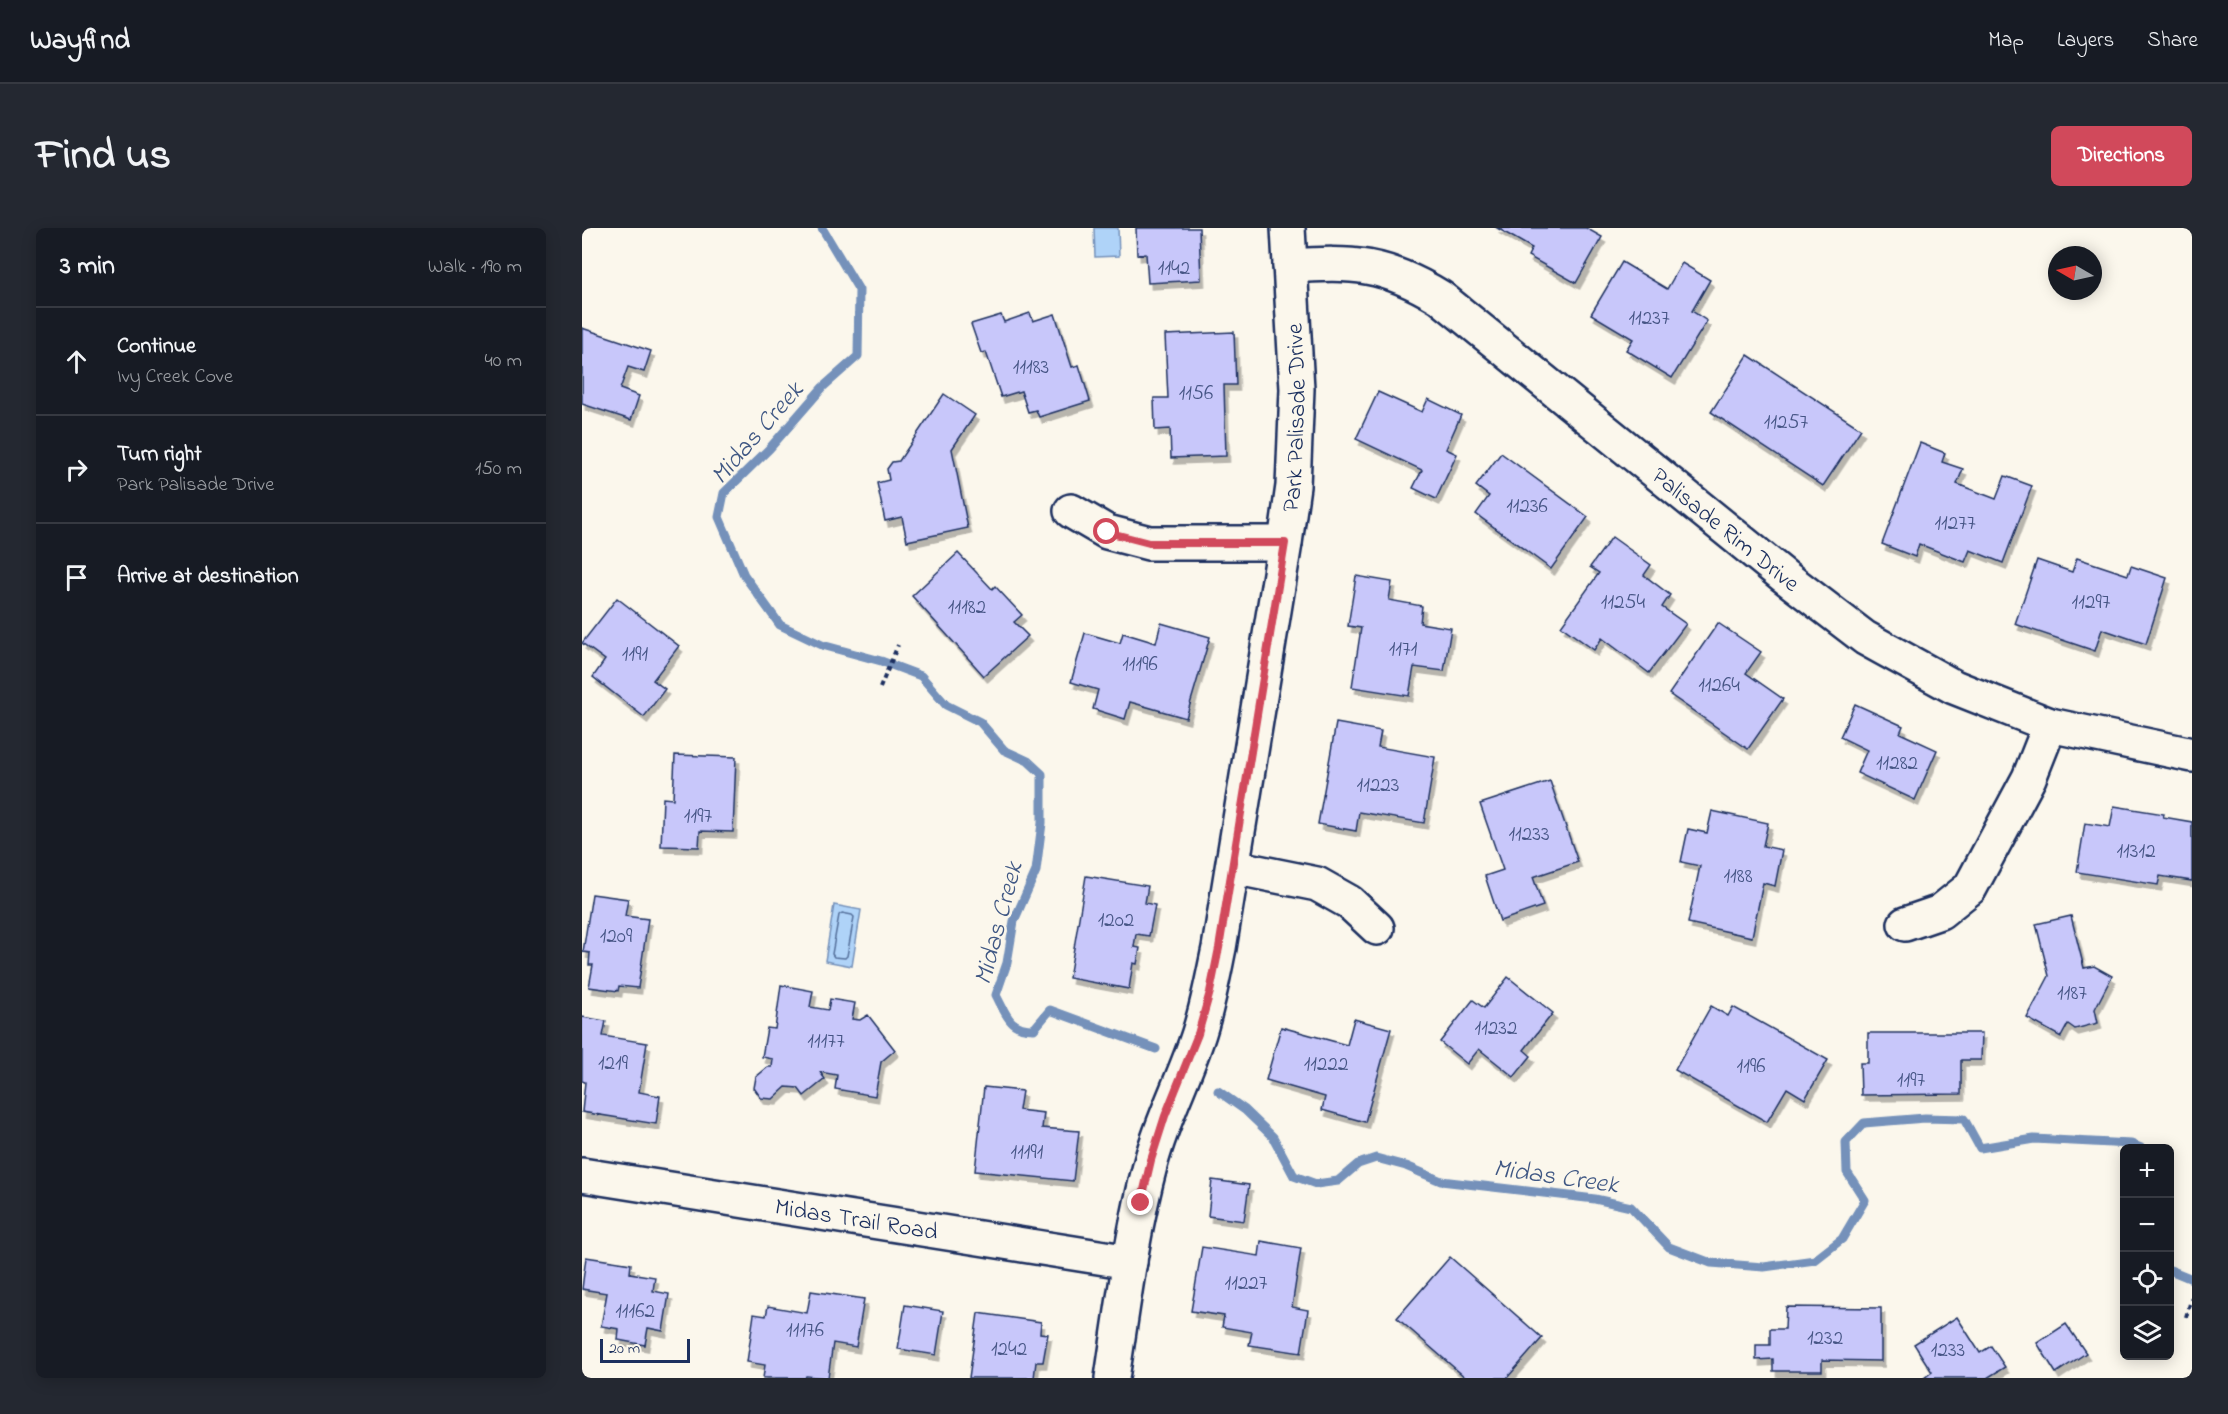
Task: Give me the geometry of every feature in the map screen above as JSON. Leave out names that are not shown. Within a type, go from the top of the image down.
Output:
[{"type":"street","name":"Park Palisade Drive","points":[[1112,1378],[1130,1262],[1151,1160],[1165,1116],[1198,1034],[1210,992],[1233,867],[1285,543],[1293,486],[1297,389],[1288,228]]},
{"type":"street","name":"Palisade Rim Drive","points":[[1290,266],[1354,264],[1386,270],[1440,297],[1784,576],[1864,638],[1954,687],[2050,725],[2192,755]]},
{"type":"street","points":[[1071,511],[1107,532],[1149,543],[1285,543]]},
{"type":"street","points":[[1905,924],[1940,912],[1970,888],[2029,778],[2050,725]]},
{"type":"street","points":[[1233,867],[1317,884],[1349,903],[1377,928]]},
{"type":"street","name":"Midas Trail Road","points":[[582,1175],[1130,1262]]},
{"type":"path","points":[[880,688],[898,645]]},
{"type":"path","points":[[2186,1317],[2192,1298]]},
{"type":"water","points":[[1094,228],[1118,228],[1119,256],[1095,257]]},
{"type":"water","points":[[834,905],[861,910],[852,966],[825,961]]},
{"type":"building","points":[[1136,228],[1199,228],[1201,280],[1148,283],[1146,254],[1137,255]]},
{"type":"building","points":[[1497,228],[1586,228],[1602,237],[1576,283],[1528,256],[1532,248]]},
{"type":"building","points":[[1622,262],[1667,289],[1682,263],[1710,280],[1692,311],[1707,321],[1672,378],[1626,350],[1633,339],[1591,314]]},
{"type":"building","points":[[1030,313],[1033,321],[1055,314],[1072,367],[1079,365],[1090,401],[1039,417],[1036,410],[1028,412],[1021,391],[1001,397],[986,352],[981,353],[971,324],[1001,315],[1004,322]]},
{"type":"building","points":[[582,328],[651,351],[644,372],[628,367],[620,389],[639,396],[631,420],[582,404]]},
{"type":"building","points":[[1234,332],[1236,385],[1224,385],[1226,456],[1171,458],[1170,429],[1155,430],[1154,398],[1168,398],[1165,335]]},
{"type":"building","points":[[1748,355],[1861,429],[1823,486],[1711,412]]},
{"type":"building","points":[[1378,392],[1422,412],[1428,399],[1461,415],[1446,449],[1457,454],[1436,499],[1413,488],[1422,470],[1356,439]]},
{"type":"building","points":[[944,394],[975,415],[952,449],[968,528],[907,541],[902,517],[885,521],[877,483],[889,480],[887,469],[892,462],[899,461]]},
{"type":"building","points":[[1920,443],[1945,453],[1942,462],[1963,469],[1957,484],[1996,499],[2005,476],[2032,486],[2003,563],[1970,550],[1965,562],[1919,544],[1915,557],[1882,544]]},
{"type":"building","points":[[1501,453],[1588,517],[1551,569],[1476,514],[1489,496],[1476,486]]},
{"type":"building","points":[[1612,537],[1651,565],[1644,575],[1670,595],[1662,607],[1686,624],[1649,673],[1602,638],[1594,650],[1561,626],[1599,573],[1590,567]]},
{"type":"building","points":[[958,553],[992,589],[995,586],[1022,615],[1014,622],[1028,636],[984,676],[912,596]]},
{"type":"building","points":[[2077,558],[2128,575],[2131,566],[2167,578],[2146,644],[2102,629],[2095,651],[2015,624],[2037,560],[2072,572]]},
{"type":"building","points":[[1356,576],[1392,582],[1389,600],[1422,606],[1420,623],[1451,628],[1444,671],[1414,667],[1409,696],[1352,687],[1361,628],[1348,626]]},
{"type":"building","points":[[617,598],[679,646],[653,680],[665,689],[644,717],[593,677],[605,660],[582,643]]},
{"type":"building","points":[[1161,623],[1210,637],[1186,718],[1130,702],[1125,719],[1093,709],[1098,690],[1071,682],[1085,633],[1120,643],[1123,633],[1156,643]]},
{"type":"building","points":[[1718,623],[1761,652],[1746,673],[1783,699],[1748,749],[1669,694]]},
{"type":"building","points":[[1855,704],[1903,726],[1900,733],[1937,750],[1915,800],[1857,773],[1867,750],[1840,737]]},
{"type":"building","points":[[1336,723],[1381,731],[1378,747],[1435,757],[1424,823],[1359,812],[1356,831],[1318,824]]},
{"type":"building","points":[[675,755],[736,757],[733,832],[700,831],[699,847],[661,846],[663,798],[673,799]]},
{"type":"building","points":[[1550,781],[1578,862],[1533,877],[1543,906],[1500,921],[1485,876],[1503,870],[1480,804]]},
{"type":"building","points":[[2114,806],[2164,814],[2163,817],[2192,822],[2192,881],[2160,876],[2158,885],[2077,872],[2085,823],[2110,827]]},
{"type":"building","points":[[1712,811],[1768,823],[1763,846],[1782,850],[1775,886],[1763,883],[1752,937],[1688,923],[1700,866],[1681,862],[1688,829],[1707,833]]},
{"type":"building","points":[[1086,876],[1148,886],[1145,903],[1155,905],[1149,936],[1136,934],[1134,947],[1140,948],[1137,964],[1133,963],[1129,989],[1069,978]]},
{"type":"building","points":[[592,894],[628,899],[625,916],[648,919],[638,988],[619,986],[618,991],[589,987],[593,965],[589,965],[590,953],[583,952]]},
{"type":"building","points":[[2071,916],[2084,968],[2094,966],[2112,976],[2095,1009],[2098,1023],[2075,1029],[2068,1024],[2061,1037],[2027,1018],[2049,976],[2036,924]]},
{"type":"building","points":[[1508,977],[1553,1013],[1524,1050],[1531,1056],[1514,1077],[1479,1049],[1467,1064],[1440,1042],[1473,1000],[1484,1008]]},
{"type":"building","points":[[781,985],[813,991],[810,1007],[828,1010],[830,999],[855,1003],[852,1019],[860,1020],[868,1015],[895,1050],[881,1062],[875,1096],[835,1089],[837,1075],[820,1072],[825,1079],[804,1096],[798,1088],[786,1087],[773,1099],[761,1098],[754,1088],[756,1077],[768,1067],[772,1067],[773,1059],[762,1057],[767,1028],[775,1029]]},
{"type":"building","points":[[1711,1006],[1728,1016],[1733,1007],[1828,1060],[1805,1099],[1787,1088],[1767,1122],[1675,1070]]},
{"type":"building","points":[[582,1017],[606,1021],[603,1036],[647,1043],[639,1092],[660,1096],[656,1124],[582,1112],[585,1082],[582,1081]]},
{"type":"building","points":[[1354,1019],[1391,1029],[1365,1122],[1322,1110],[1325,1097],[1266,1080],[1281,1027],[1347,1045]]},
{"type":"building","points":[[1868,1033],[1982,1033],[1981,1060],[1961,1060],[1961,1094],[1861,1095],[1860,1063],[1868,1063]]},
{"type":"building","points":[[984,1087],[1022,1091],[1019,1110],[1044,1113],[1042,1128],[1079,1131],[1073,1181],[975,1171]]},
{"type":"building","points":[[1212,1180],[1249,1185],[1244,1221],[1208,1216]]},
{"type":"building","points":[[1261,1241],[1301,1248],[1292,1307],[1308,1310],[1301,1353],[1249,1345],[1252,1332],[1222,1327],[1224,1316],[1191,1311],[1202,1247],[1259,1256]]},
{"type":"building","points":[[586,1257],[631,1264],[630,1273],[655,1277],[653,1291],[669,1294],[663,1331],[648,1328],[645,1345],[618,1340],[619,1329],[601,1326],[607,1293],[582,1289]]},
{"type":"building","points":[[1450,1257],[1542,1338],[1507,1378],[1466,1378],[1397,1318]]},
{"type":"building","points":[[811,1291],[864,1299],[856,1347],[833,1343],[828,1378],[806,1376],[805,1378],[763,1378],[765,1365],[747,1362],[754,1314],[766,1316],[768,1306],[807,1313]]},
{"type":"building","points":[[905,1305],[943,1311],[936,1355],[898,1349]]},
{"type":"building","points":[[1786,1307],[1881,1308],[1881,1361],[1822,1360],[1822,1371],[1773,1371],[1773,1359],[1756,1360],[1756,1345],[1770,1345],[1770,1329],[1785,1329]]},
{"type":"building","points":[[978,1313],[1041,1322],[1040,1333],[1048,1334],[1043,1362],[1036,1362],[1034,1378],[969,1378]]},
{"type":"building","points":[[1957,1317],[1980,1353],[1991,1346],[2005,1367],[1987,1378],[1924,1378],[1932,1372],[1914,1344]]},
{"type":"building","points":[[2066,1324],[2086,1353],[2056,1373],[2037,1343]]},
{"type":"waterway","name":"Midas Creek","points":[[822,228],[859,290],[858,356],[823,387],[769,449],[724,493],[719,517],[744,575],[780,625],[822,645],[881,661],[921,676],[946,705],[980,722],[1004,750],[1028,761],[1042,774],[1042,823],[1036,871],[1014,921],[1007,963],[996,995],[1010,1020],[1019,1027],[1034,1029],[1050,1010],[1156,1049]]},
{"type":"waterway","name":"Midas Creek","points":[[1218,1091],[1245,1110],[1273,1137],[1294,1176],[1316,1184],[1338,1181],[1358,1164],[1376,1158],[1406,1166],[1441,1181],[1595,1199],[1631,1207],[1669,1247],[1711,1263],[1764,1267],[1815,1260],[1842,1239],[1865,1200],[1847,1172],[1846,1142],[1864,1123],[1925,1118],[1964,1119],[1980,1148],[2034,1139],[2131,1144]]},
{"type":"waterway","name":"Midas Creek","points":[[2174,1272],[2192,1279]]},
{"type":"route","points":[[1107,532],[1149,543],[1285,543],[1210,992],[1198,1034],[1165,1116],[1141,1203]]}]
